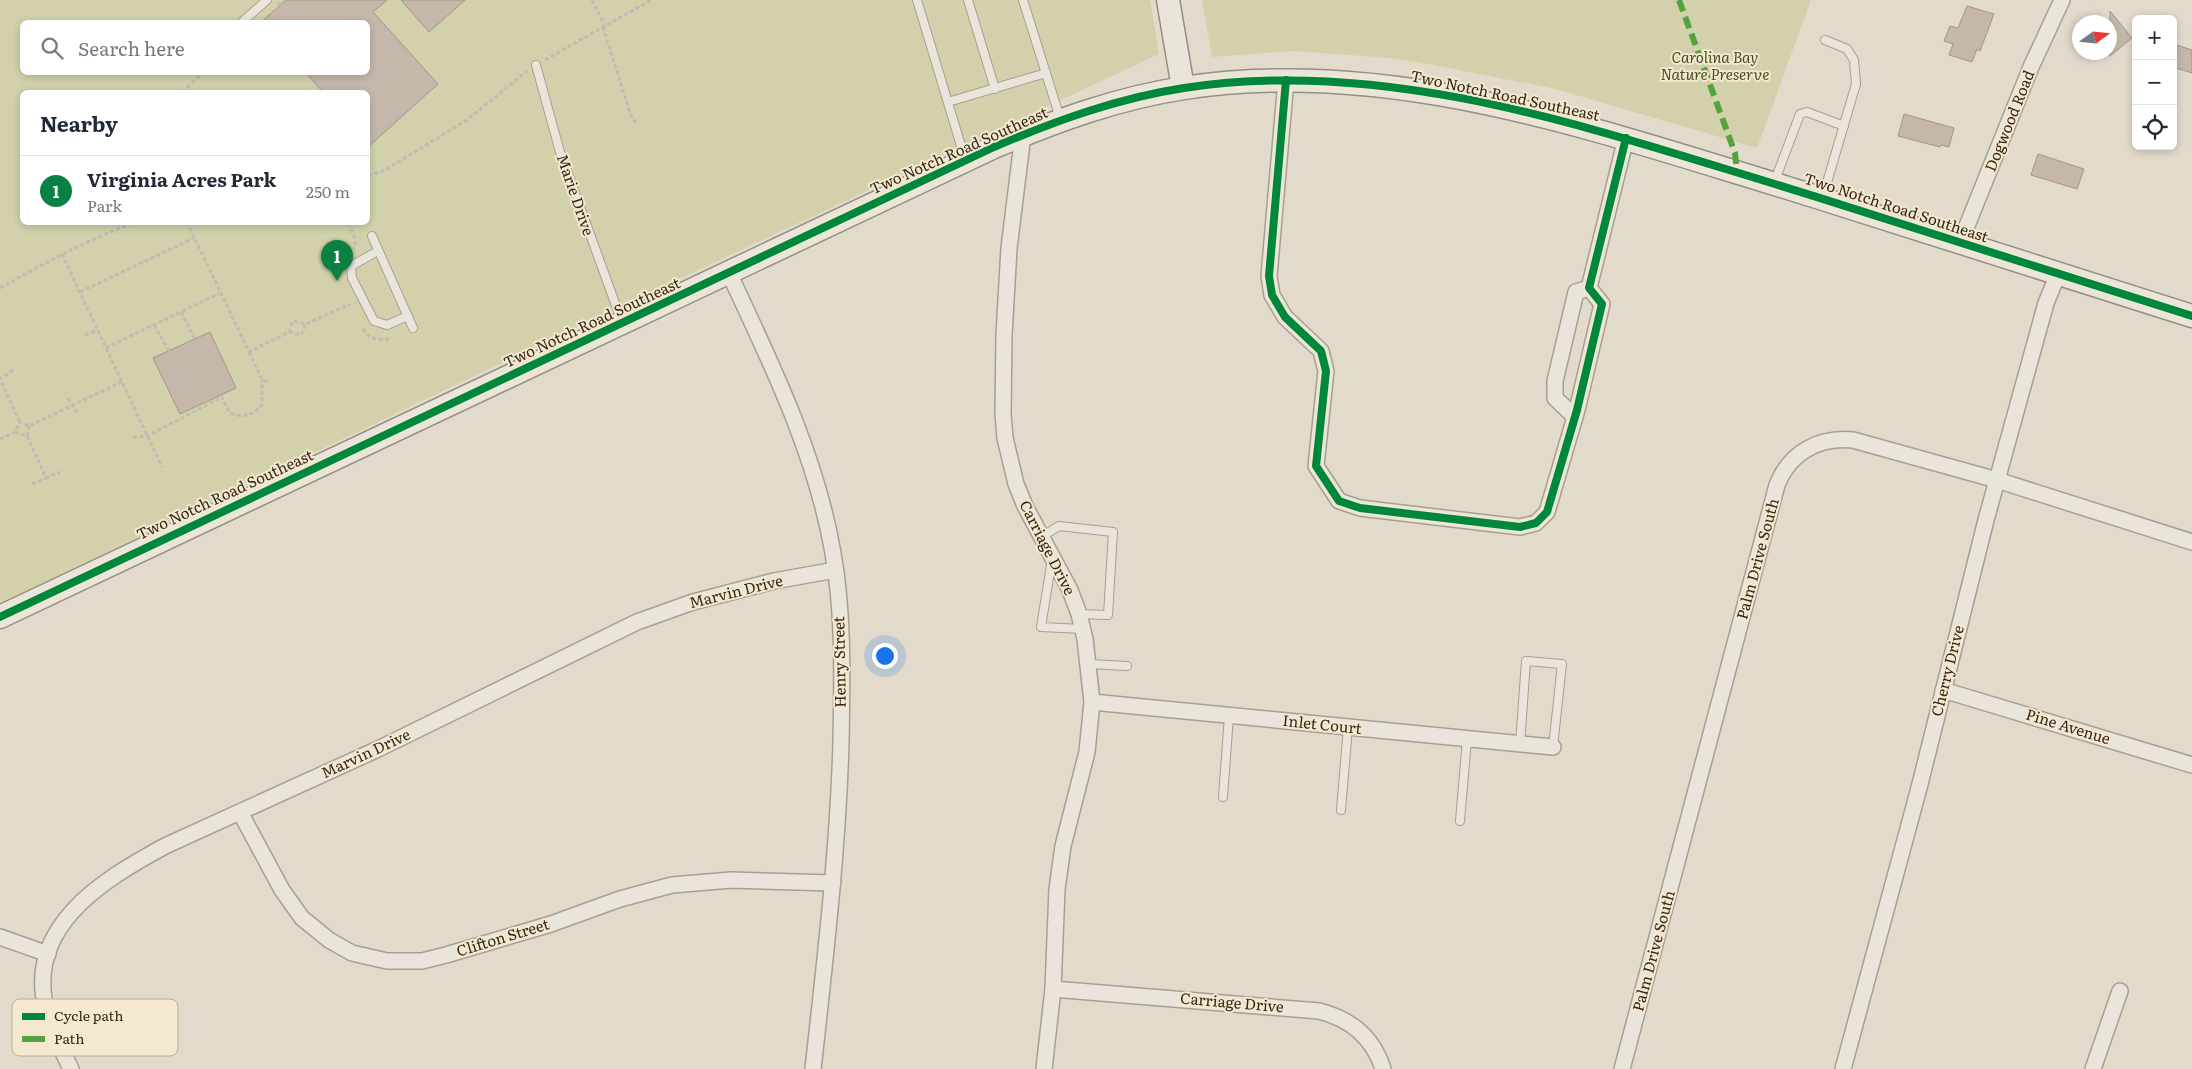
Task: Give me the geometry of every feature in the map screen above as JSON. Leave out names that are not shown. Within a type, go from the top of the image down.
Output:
[{"type":"street","points":[[1168,0],[1183,88]]},
{"type":"street","name":"Dogwood Road","points":[[1960,243],[2031,68],[2062,0]]},
{"type":"street","points":[[1286,80],[1269,276],[1272,294],[1285,317],[1321,351],[1326,371],[1316,466],[1339,501],[1360,508],[1511,526],[1520,527],[1536,523],[1546,512],[1575,417],[1602,304],[1589,288]]},
{"type":"street","name":"Two Notch Road Southeast","points":[[0,617],[1023,135],[1107,105],[1183,88],[1219,83],[1286,80],[1343,81],[1424,91],[1551,118],[1626,138],[1774,183],[2192,316]]},
{"type":"street","name":"Carriage Drive","points":[[1023,135],[1009,248],[1004,335],[1003,414],[1010,461],[1016,484],[1041,537],[1070,590],[1079,614],[1089,664],[1092,702],[1087,752],[1063,846],[1057,889],[1053,989],[1044,1069]]},
{"type":"street","points":[[1589,288],[1626,138]]},
{"type":"street","name":"Henry Street","points":[[729,273],[775,371],[804,446],[818,492],[835,570],[841,635],[842,677],[840,800],[813,1069]]},
{"type":"street","name":"Cherry Drive","points":[[1843,1069],[1878,942],[1997,480],[2046,304],[2058,274]]},
{"type":"street","points":[[1575,417],[1555,398],[1555,381],[1576,292],[1589,288]]},
{"type":"street","name":"Palm Drive South","points":[[1622,1069],[1781,474],[1797,455],[1818,443],[1842,439],[1853,440],[1997,480],[2192,542]]},
{"type":"street","name":"Marvin Drive","points":[[44,999],[44,969],[48,954],[53,939],[70,912],[84,898],[108,880],[165,846],[376,750],[637,622],[693,602],[774,581],[835,570]]},
{"type":"street","name":"Pine Avenue","points":[[1943,690],[2192,765]]},
{"type":"street","name":"Inlet Court","points":[[1092,702],[1553,747]]},
{"type":"street","name":"Clifton Street","points":[[240,812],[282,890],[302,918],[329,940],[352,952],[387,961],[422,961],[446,955],[551,924],[628,897],[672,886],[731,880],[832,883]]},
{"type":"street","points":[[0,937],[48,954]]},
{"type":"street","name":"Carriage Drive","points":[[1053,989],[1319,1011],[1334,1015],[1357,1028],[1374,1048],[1383,1069]]},
{"type":"street","points":[[2093,1069],[2120,991]]},
{"type":"street","name":"Marvin Drive","points":[[65,1056],[71,1069]]},
{"type":"lane","points":[[244,20],[266,0]]},
{"type":"lane","points":[[918,0],[966,161]]},
{"type":"lane","points":[[968,0],[995,89]]},
{"type":"lane","points":[[1023,0],[1061,120]]},
{"type":"lane","points":[[1822,199],[1856,84],[1854,60],[1847,49],[1824,40]]},
{"type":"lane","name":"Marie Drive","points":[[536,65],[560,152],[622,324]]},
{"type":"lane","points":[[948,102],[1046,72]]},
{"type":"lane","points":[[1774,183],[1800,114],[1807,112],[1844,126]]},
{"type":"lane","points":[[372,236],[413,328]]},
{"type":"lane","points":[[378,251],[351,266],[352,278],[374,321],[387,325],[408,316]]},
{"type":"lane","points":[[1041,537],[1059,526],[1113,532],[1108,614],[1079,614]]},
{"type":"lane","points":[[1052,558],[1041,627],[1083,629]]},
{"type":"lane","points":[[1520,744],[1526,661],[1562,664],[1553,747]]},
{"type":"lane","points":[[1089,664],[1127,666]]},
{"type":"lane","points":[[1223,797],[1229,716]]},
{"type":"lane","points":[[1341,810],[1348,727]]},
{"type":"lane","points":[[1460,821],[1467,739]]},
{"type":"path","points":[[592,0],[604,26],[630,113],[637,125]]},
{"type":"path","points":[[370,175],[385,170],[467,120],[536,65],[651,0]]},
{"type":"path","points":[[184,90],[201,75]]},
{"type":"path","points":[[0,288],[62,254],[128,225]]},
{"type":"path","points":[[132,437],[147,436],[217,398],[222,397],[230,413],[246,417],[262,405],[262,380],[188,225]]},
{"type":"path","points":[[80,292],[194,238]]},
{"type":"path","points":[[62,254],[162,467]]},
{"type":"path","points":[[106,348],[220,293]]},
{"type":"path","points":[[289,332],[293,321],[306,324],[350,304]]},
{"type":"path","points":[[181,312],[195,339]]},
{"type":"path","points":[[154,324],[169,351]]},
{"type":"path","points":[[248,352],[289,332],[302,335],[306,324]]},
{"type":"path","points":[[85,335],[98,330]]},
{"type":"path","points":[[13,370],[0,379],[20,422],[29,426],[122,382]]},
{"type":"path","points":[[262,380],[269,382]]},
{"type":"path","points":[[68,398],[77,413]]},
{"type":"path","points":[[0,439],[15,432],[20,422]]},
{"type":"path","points":[[29,426],[27,436],[46,478]]},
{"type":"path","points":[[15,432],[27,436]]},
{"type":"path","points":[[32,484],[60,472]]},
{"type":"green space","points":[[0,0],[1150,0],[1159,54],[549,340],[0,604]]},
{"type":"green space","name":"Carolina Bay Nature Preserve","points":[[1202,0],[1811,0],[1757,148],[1556,89],[1428,64],[1390,58],[1294,51],[1212,57]]},
{"type":"building","points":[[286,0],[387,0],[373,12],[438,84],[370,145],[370,90],[321,90],[308,75],[370,75],[370,20],[263,20]]},
{"type":"building","points":[[401,0],[465,0],[429,32]]},
{"type":"building","points":[[1967,6],[1994,14],[1980,51],[1977,49],[1972,62],[1949,55],[1953,44],[1944,41],[1950,26],[1958,28]]},
{"type":"building","points":[[2117,20],[2132,38],[2117,50]]},
{"type":"building","points":[[2177,45],[2192,50],[2192,73],[2177,68]]},
{"type":"building","points":[[1904,114],[1954,128],[1949,147],[1941,145],[1940,147],[1898,136]]},
{"type":"building","points":[[2038,154],[2084,169],[2077,189],[2031,175]]},
{"type":"building","points":[[210,332],[236,388],[180,414],[153,358]]},
{"type":"marked path","points":[[1679,0],[1735,153],[1737,172]]},
{"type":"cycle path","points":[[1286,80],[1269,276],[1272,295],[1285,317],[1321,351],[1326,371],[1316,466],[1339,501],[1360,508],[1520,527],[1536,523],[1547,512],[1577,410],[1602,304],[1589,288],[1626,138]]},
{"type":"cycle path","points":[[0,617],[994,147],[1040,128],[1111,104],[1184,88],[1257,81],[1329,81],[1401,88],[1472,100],[1543,116],[1613,135],[1862,211],[2192,316]]},
{"type":"place","name":"Virginia Acres Park","points":[[337,281]]}]
